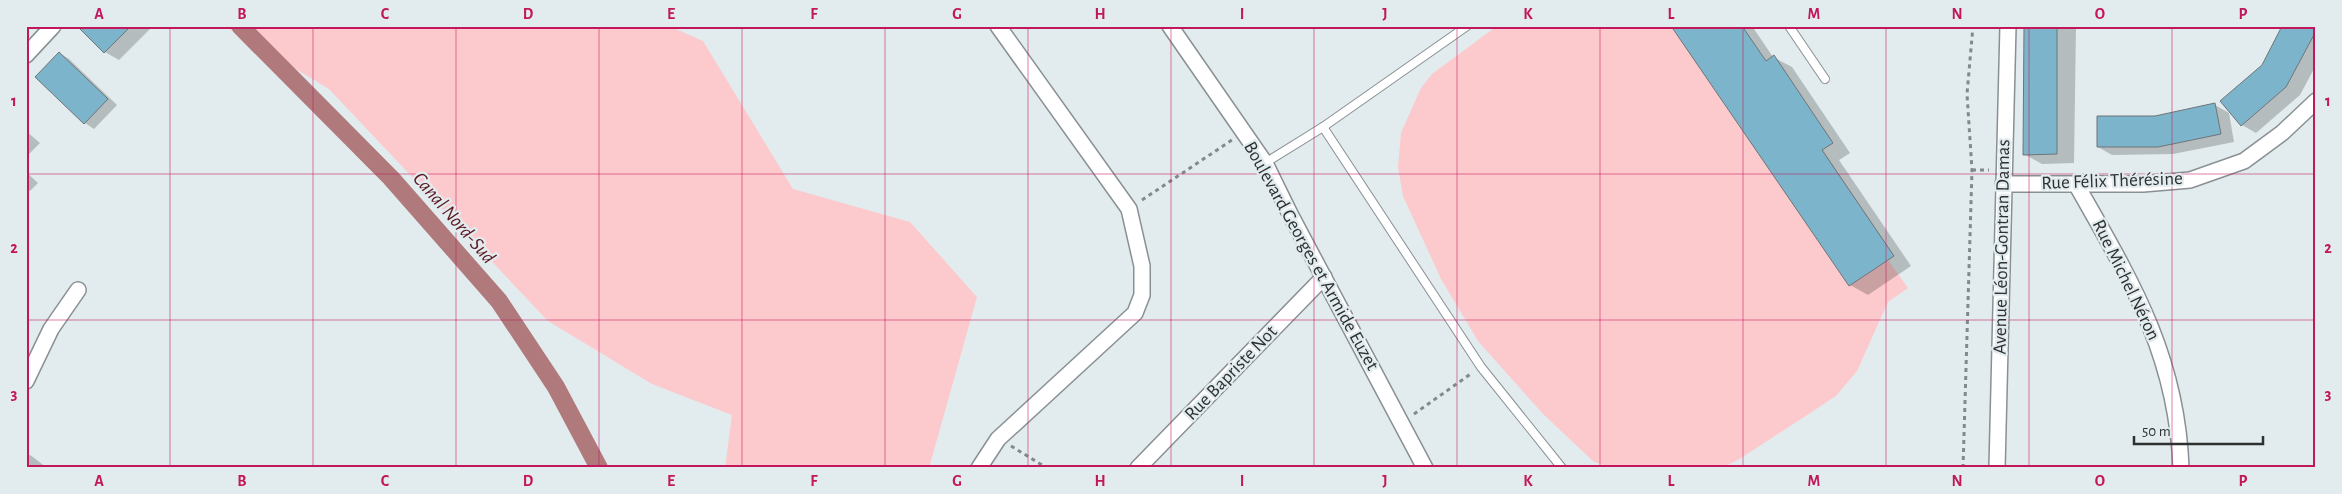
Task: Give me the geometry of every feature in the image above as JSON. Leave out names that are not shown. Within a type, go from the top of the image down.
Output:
[{"type":"street","points":[[26,55],[53,26]]},
{"type":"street","points":[[979,468],[998,439],[1134,313],[1142,295],[1142,266],[1129,209],[998,26]]},
{"type":"street","name":"Boulevard Georges et Armide Euzet","points":[[1170,26],[1265,163],[1425,468]]},
{"type":"street","name":"Avenue Léon-Gontran Damas","points":[[1997,468],[2008,26]]},
{"type":"street","name":"Rue Félix Thérésine","points":[[2003,184],[2143,184],[2199,176],[2244,161],[2282,133],[2316,101]]},
{"type":"street","name":"Rue Michel Néron","points":[[2076,184],[2122,264],[2152,325],[2171,384],[2180,438],[2181,468]]},
{"type":"street","name":"Rue Bapriste Not","points":[[1138,468],[1324,277]]},
{"type":"street","points":[[26,381],[51,329],[78,290]]},
{"type":"lane","points":[[1265,163],[1323,127],[1467,26]]},
{"type":"lane","points":[[1789,26],[1825,78]]},
{"type":"lane","points":[[1323,127],[1481,367],[1562,468]]},
{"type":"path","points":[[1963,468],[1972,170],[1967,94],[1973,26]]},
{"type":"path","points":[[1129,209],[1243,132]]},
{"type":"path","points":[[1401,423],[1481,367]]},
{"type":"path","points":[[998,439],[1047,468]]},
{"type":"shaded area","points":[[224,26],[669,26],[703,41],[793,189],[910,222],[977,297],[929,468],[725,468],[732,415],[652,384],[548,321],[329,89]]},
{"type":"shaded area","points":[[1497,26],[1742,26],[1766,61],[1774,55],[1833,143],[1823,150],[1894,256],[1888,260],[1908,288],[1888,302],[1857,371],[1836,396],[1738,460],[1721,468],[1613,468],[1594,462],[1542,413],[1478,341],[1441,279],[1403,196],[1398,167],[1401,133],[1421,88],[1432,74]]},
{"type":"building","points":[[77,26],[131,26],[104,53]]},
{"type":"building","points":[[1671,26],[1742,26],[1766,61],[1774,55],[1833,143],[1822,150],[1894,256],[1849,286]]},
{"type":"building","points":[[2024,26],[2057,26],[2057,154],[2023,155]]},
{"type":"building","points":[[2282,26],[2316,26],[2316,31],[2286,87],[2241,126],[2220,101],[2262,65]]},
{"type":"building","points":[[59,52],[108,99],[84,124],[35,77]]},
{"type":"building","points":[[2215,103],[2221,134],[2158,147],[2097,147],[2097,116],[2155,116]]},
{"type":"waterway","name":"Canal Nord-Sud","points":[[240,26],[391,178],[499,301],[556,387],[599,468]]}]
